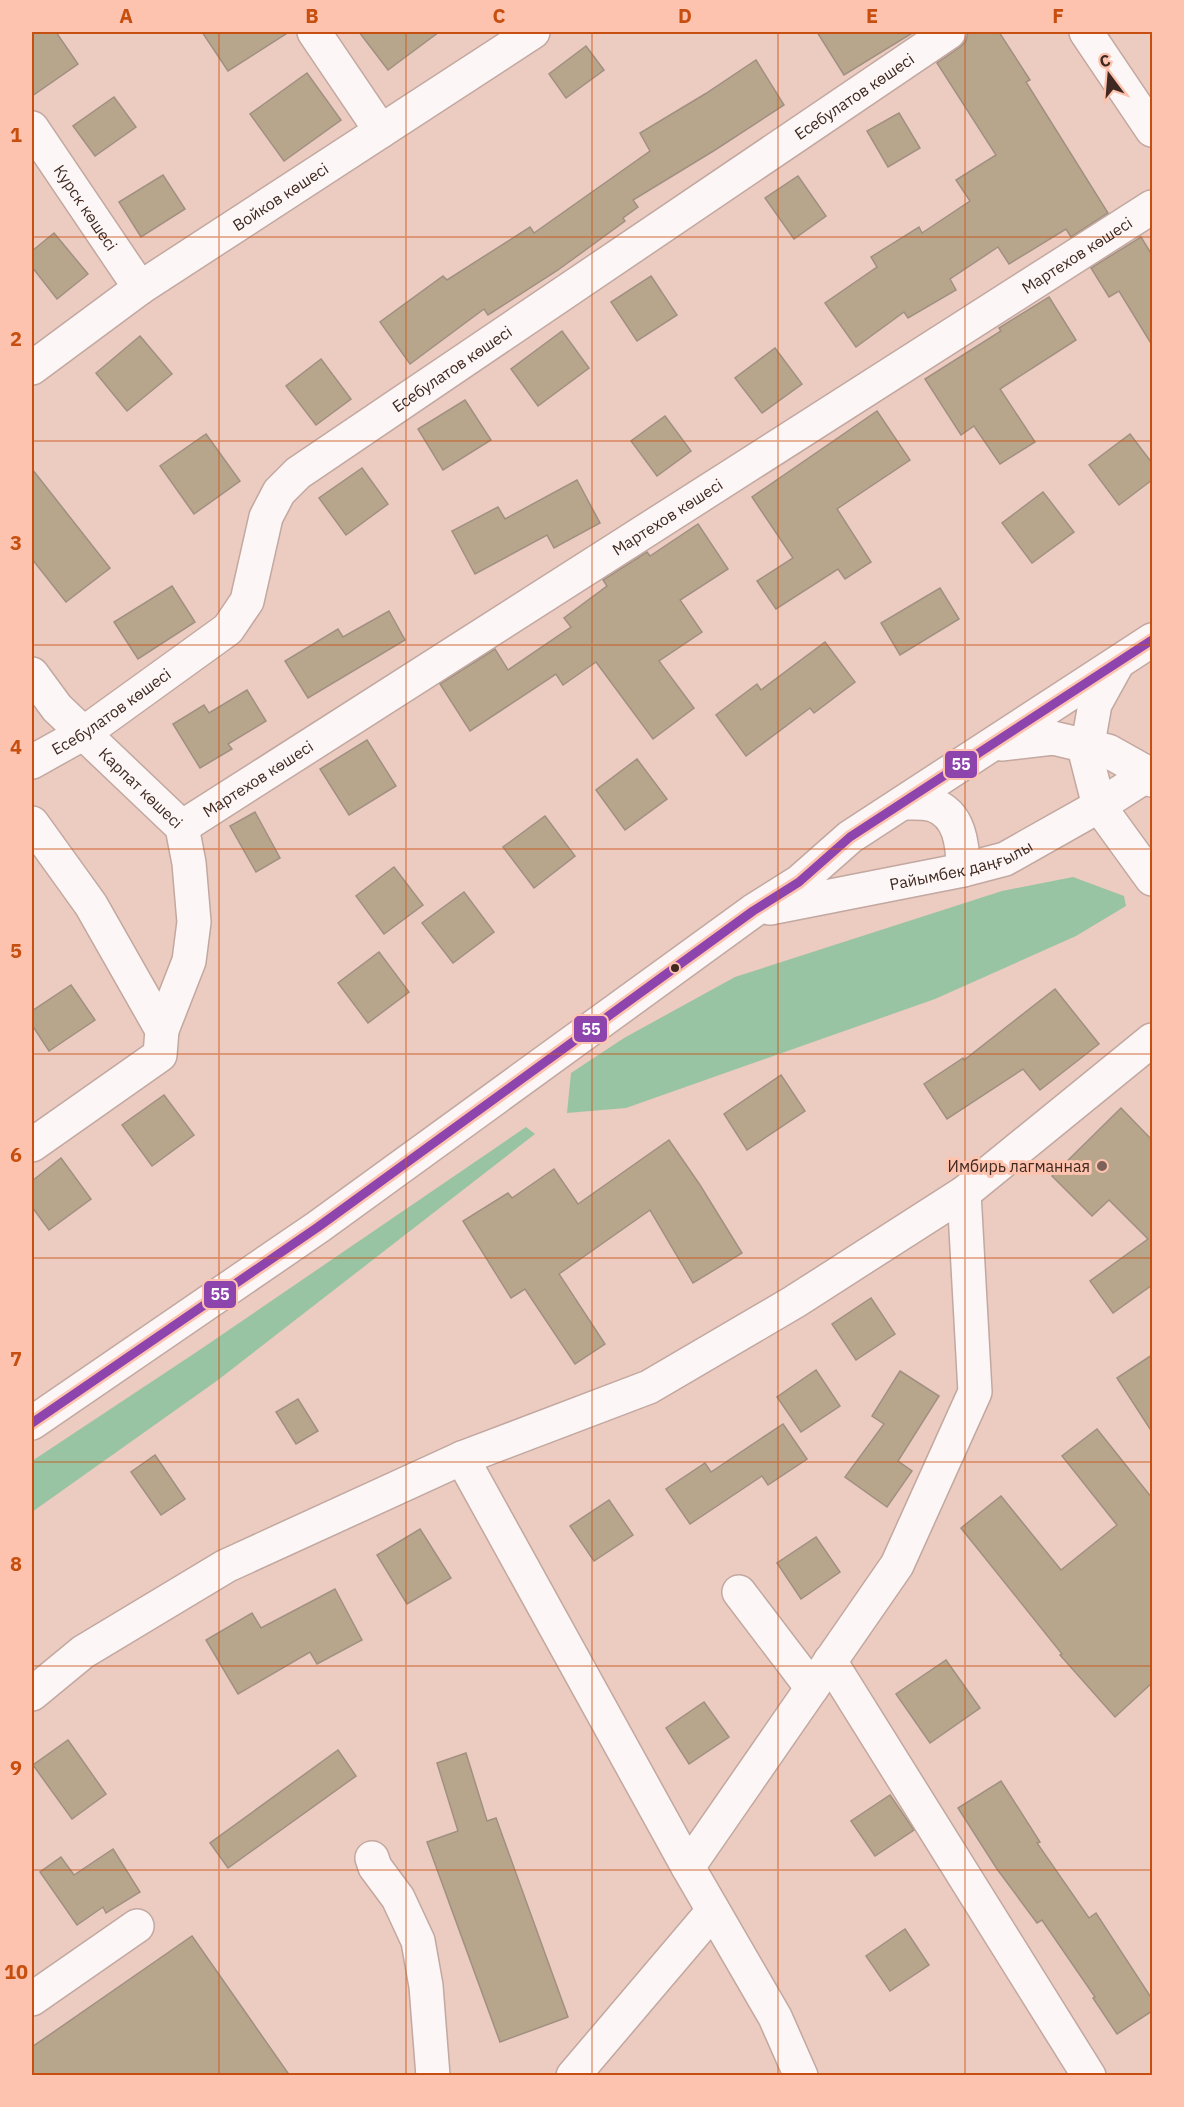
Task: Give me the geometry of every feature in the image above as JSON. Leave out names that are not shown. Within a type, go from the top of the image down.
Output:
[{"type":"street","points":[[314,32],[381,131]]},
{"type":"street","name":"Войков көшесі","points":[[32,368],[140,288],[533,32]]},
{"type":"street","name":"Есебулатов көшесі","points":[[32,762],[84,733],[228,629],[247,601],[266,517],[279,492],[298,474],[949,32]]},
{"type":"street","points":[[1086,32],[1150,119]]},
{"type":"street","name":"Курск көшесі","points":[[32,128],[140,288]]},
{"type":"street","name":"Мартехов көшесі","points":[[182,826],[1152,207]]},
{"type":"street","name":"Райымбек даңғылы","points":[[32,1423],[318,1227],[753,911],[799,882],[850,837],[1152,640]]},
{"type":"street","points":[[1117,664],[1095,704],[1086,755],[1100,806],[1152,879]]},
{"type":"street","name":"Карпат көшесі","points":[[32,674],[57,708],[182,826],[189,863],[194,922],[189,961],[161,1042]]},
{"type":"street","points":[[993,745],[1053,738],[1108,751],[1151,776]]},
{"type":"street","name":"Райымбек даңғылы","points":[[753,911],[963,870],[1005,859],[1151,776]]},
{"type":"street","points":[[904,803],[931,804],[948,813],[958,828],[963,849],[963,870]]},
{"type":"street","points":[[32,823],[91,905],[161,1042],[32,1145]]},
{"type":"street","points":[[32,1694],[83,1653],[226,1566],[462,1458],[649,1387],[794,1302],[964,1193],[1152,1040]]},
{"type":"street","points":[[688,1867],[897,1565],[975,1392],[964,1193]]},
{"type":"street","points":[[462,1458],[688,1867],[775,2017],[801,2076]]},
{"type":"street","points":[[739,1592],[812,1688]]},
{"type":"street","points":[[830,1662],[1089,2076]]},
{"type":"street","points":[[372,1858],[375,1866],[398,1898],[418,1941],[436,2068]]},
{"type":"street","points":[[573,2076],[713,1911]]},
{"type":"street","points":[[32,1999],[137,1926]]},
{"type":"green space","points":[[1073,877],[1124,896],[1126,906],[1076,936],[935,999],[626,1108],[567,1113],[571,1073],[624,1038],[735,977],[1002,891]]},
{"type":"green space","points":[[526,1127],[535,1134],[218,1380],[32,1512],[32,1461],[198,1351]]},
{"type":"building","points":[[32,32],[56,32],[78,64],[32,96]]},
{"type":"building","points":[[202,32],[289,32],[228,71]]},
{"type":"building","points":[[359,32],[439,32],[388,70]]},
{"type":"building","points":[[817,32],[914,32],[844,75]]},
{"type":"building","points":[[968,32],[999,32],[1030,80],[1026,82],[1108,213],[1071,237],[1066,229],[1009,264],[998,247],[950,279],[956,290],[908,318],[904,312],[856,347],[825,303],[877,267],[871,257],[919,227],[922,233],[970,201],[956,180],[996,155],[937,63],[966,41]]},
{"type":"building","points":[[586,46],[604,70],[566,98],[549,74]]},
{"type":"building","points":[[756,60],[784,105],[633,200],[638,207],[623,218],[625,221],[558,270],[488,315],[484,309],[410,364],[380,322],[443,276],[447,280],[530,227],[534,233],[650,151],[640,133]]},
{"type":"building","points":[[307,73],[341,120],[284,161],[250,114]]},
{"type":"building","points":[[114,97],[136,127],[95,156],[73,126]]},
{"type":"building","points":[[899,113],[920,148],[888,167],[867,131]]},
{"type":"building","points":[[163,175],[185,209],[141,237],[119,202]]},
{"type":"building","points":[[798,176],[826,216],[794,239],[765,198]]},
{"type":"building","points":[[54,233],[88,274],[57,299],[32,267],[32,251]]},
{"type":"building","points":[[1141,237],[1152,255],[1152,345],[1119,291],[1109,297],[1091,268]]},
{"type":"building","points":[[651,276],[677,315],[637,341],[611,302]]},
{"type":"building","points":[[1049,297],[1076,340],[1000,389],[1035,442],[1000,464],[974,426],[961,435],[925,379],[1001,331],[999,328]]},
{"type":"building","points":[[562,331],[589,368],[538,406],[511,369]]},
{"type":"building","points":[[140,336],[172,374],[127,411],[96,373]]},
{"type":"building","points":[[775,348],[802,384],[762,413],[735,378]]},
{"type":"building","points":[[321,359],[351,399],[316,425],[286,386]]},
{"type":"building","points":[[465,400],[491,440],[443,470],[418,429]]},
{"type":"building","points":[[877,411],[910,460],[837,509],[871,562],[845,579],[838,569],[776,609],[757,581],[793,558],[752,497]]},
{"type":"building","points":[[665,416],[691,451],[657,476],[631,441]]},
{"type":"building","points":[[206,434],[240,481],[194,514],[160,466]]},
{"type":"building","points":[[1130,434],[1152,463],[1152,480],[1119,505],[1089,465]]},
{"type":"building","points":[[362,468],[388,504],[346,535],[319,498]]},
{"type":"building","points":[[32,469],[110,568],[66,602],[32,559]]},
{"type":"building","points":[[577,480],[600,523],[554,548],[547,535],[475,574],[452,531],[498,507],[505,519]]},
{"type":"building","points":[[1043,492],[1074,532],[1032,563],[1002,523]]},
{"type":"building","points":[[698,524],[728,569],[680,600],[702,632],[659,661],[694,708],[653,739],[596,662],[563,685],[556,674],[470,731],[440,684],[495,649],[508,670],[571,627],[564,618],[607,586],[603,580],[647,552],[650,556]]},
{"type":"building","points":[[172,586],[195,622],[138,659],[114,622]]},
{"type":"building","points":[[940,588],[959,619],[900,655],[881,623]]},
{"type":"building","points":[[389,611],[405,640],[308,698],[285,661],[338,629],[343,637]]},
{"type":"building","points":[[825,642],[855,682],[814,713],[810,708],[746,756],[716,715],[757,684],[761,690]]},
{"type":"building","points":[[247,690],[266,721],[228,744],[232,749],[200,768],[173,724],[204,705],[209,713]]},
{"type":"building","points":[[367,740],[396,786],[349,815],[320,769]]},
{"type":"building","points":[[637,759],[667,799],[625,830],[596,790]]},
{"type":"building","points":[[255,812],[280,858],[256,872],[230,826]]},
{"type":"building","points":[[545,816],[575,856],[534,888],[503,847]]},
{"type":"building","points":[[394,867],[423,905],[384,934],[356,896]]},
{"type":"building","points":[[464,892],[494,932],[453,963],[422,923]]},
{"type":"building","points":[[379,952],[409,992],[368,1023],[338,983]]},
{"type":"building","points":[[71,985],[95,1020],[49,1051],[32,1025],[32,1011]]},
{"type":"building","points":[[1055,989],[1099,1044],[1040,1090],[1023,1069],[947,1119],[924,1084],[963,1058],[964,1060]]},
{"type":"building","points":[[781,1075],[805,1111],[747,1150],[724,1114]]},
{"type":"building","points":[[164,1095],[194,1135],[152,1166],[122,1125]]},
{"type":"building","points":[[1121,1108],[1152,1140],[1152,1285],[1113,1313],[1090,1281],[1148,1239],[1109,1200],[1092,1216],[1052,1176]]},
{"type":"building","points":[[669,1140],[742,1253],[693,1283],[650,1210],[559,1274],[605,1344],[575,1364],[525,1289],[511,1298],[463,1221],[508,1193],[512,1198],[554,1169],[578,1204]]},
{"type":"building","points":[[61,1158],[91,1199],[49,1230],[32,1207],[32,1181]]},
{"type":"building","points":[[871,1298],[895,1334],[856,1360],[832,1324]]},
{"type":"building","points":[[1152,1355],[1152,1432],[1117,1378]]},
{"type":"building","points":[[816,1370],[840,1406],[801,1432],[777,1397]]},
{"type":"building","points":[[900,1371],[939,1396],[898,1461],[912,1471],[887,1507],[845,1477],[884,1424],[872,1416]]},
{"type":"building","points":[[298,1399],[318,1431],[296,1444],[276,1412]]},
{"type":"building","points":[[783,1424],[807,1459],[768,1485],[762,1476],[690,1524],[666,1489],[705,1463],[711,1472]]},
{"type":"building","points":[[1097,1429],[1152,1498],[1152,1683],[1115,1717],[1060,1655],[1062,1654],[961,1528],[1001,1496],[1061,1570],[1117,1525],[1062,1456]]},
{"type":"building","points":[[155,1455],[185,1499],[161,1515],[131,1472]]},
{"type":"building","points":[[609,1500],[633,1535],[594,1561],[570,1526]]},
{"type":"building","points":[[420,1529],[451,1578],[407,1604],[377,1555]]},
{"type":"building","points":[[816,1537],[840,1572],[801,1599],[777,1563]]},
{"type":"building","points":[[335,1589],[362,1640],[317,1664],[310,1652],[238,1694],[206,1640],[252,1613],[261,1628]]},
{"type":"building","points":[[946,1660],[980,1708],[930,1743],[896,1694]]},
{"type":"building","points":[[704,1702],[729,1737],[689,1764],[666,1728]]},
{"type":"building","points":[[68,1740],[106,1794],[72,1819],[33,1765]]},
{"type":"building","points":[[338,1750],[356,1776],[228,1868],[210,1843]]},
{"type":"building","points":[[466,1753],[487,1821],[496,1818],[568,2017],[500,2042],[427,1842],[458,1831],[437,1763]]},
{"type":"building","points":[[1001,1781],[1040,1842],[1037,1843],[1089,1918],[1096,1913],[1152,1999],[1152,2011],[1117,2034],[1093,1998],[1095,1997],[1042,1920],[1037,1923],[997,1869],[958,1808]]},
{"type":"building","points":[[890,1795],[914,1830],[875,1856],[851,1821]]},
{"type":"building","points":[[113,1849],[140,1892],[106,1913],[103,1907],[77,1925],[40,1872],[61,1857],[74,1875]]},
{"type":"building","points":[[905,1929],[929,1965],[890,1991],[866,1956]]},
{"type":"building","points":[[192,1936],[290,2076],[32,2076],[32,2047]]},
{"type":"transit line","name":"55","points":[[32,1423],[318,1227],[753,911],[799,882],[850,837],[1152,640]]},
{"type":"place","name":"Имбирь лагманная","points":[[1102,1166]]}]
